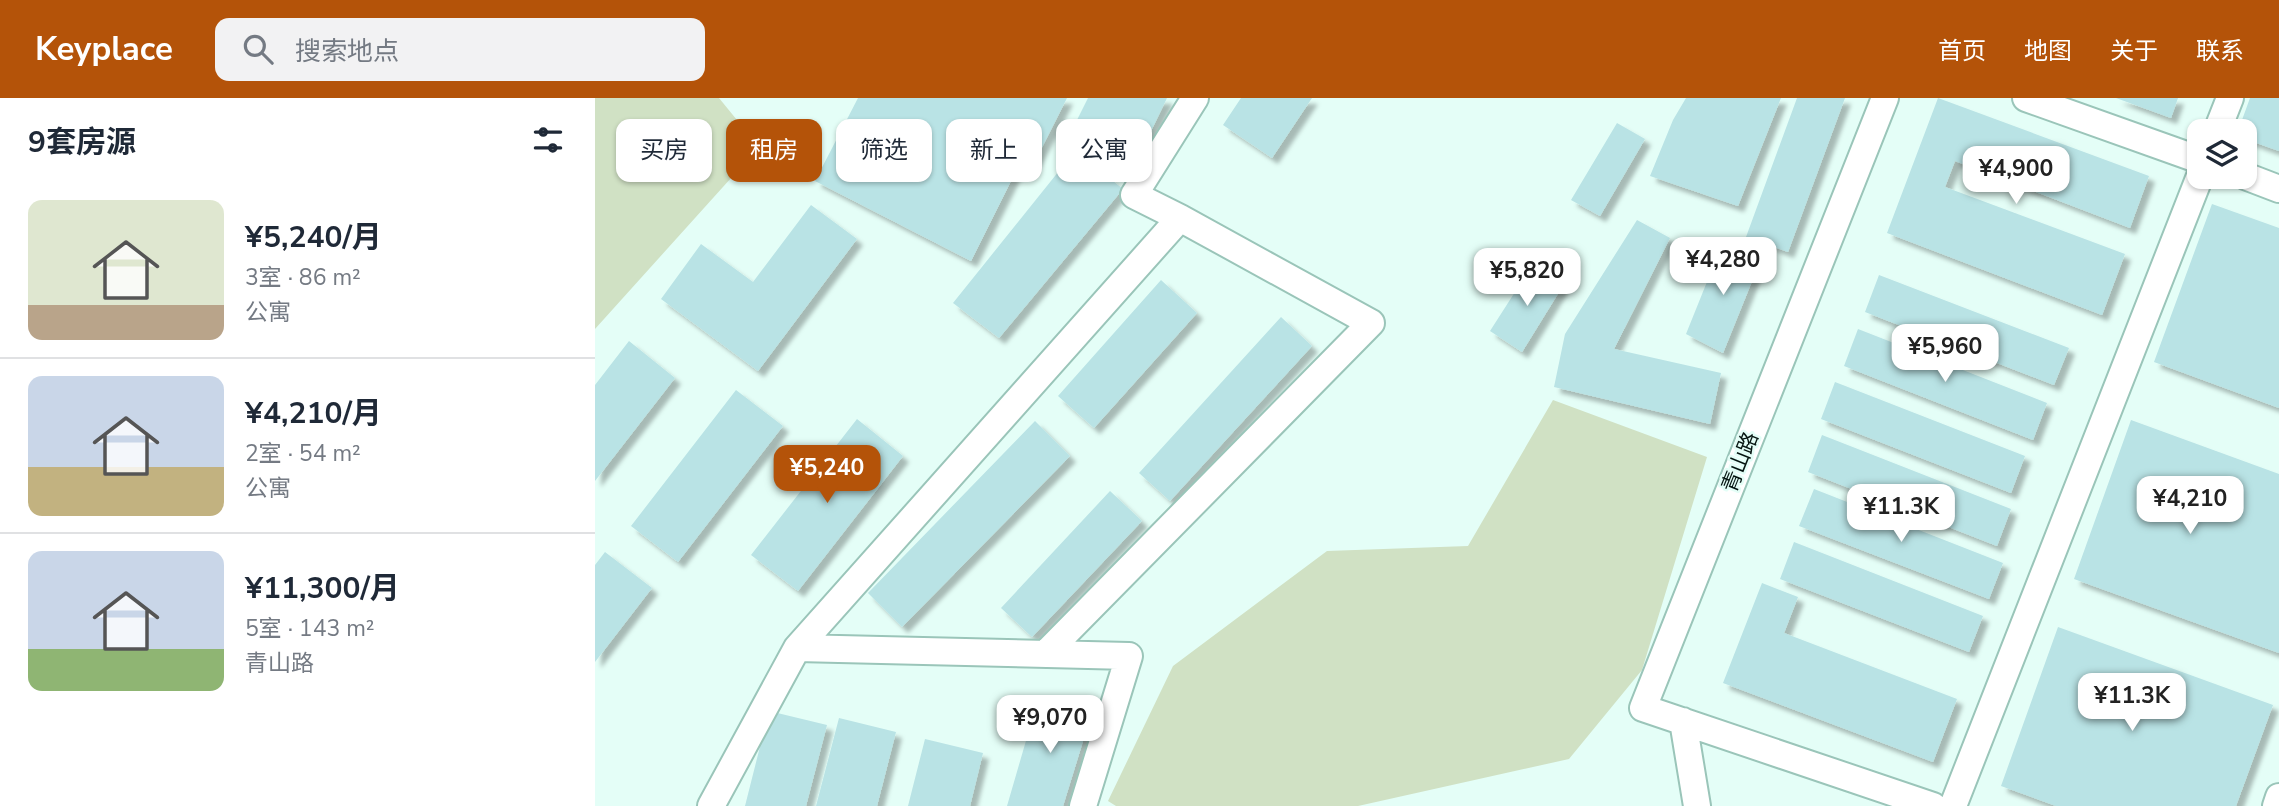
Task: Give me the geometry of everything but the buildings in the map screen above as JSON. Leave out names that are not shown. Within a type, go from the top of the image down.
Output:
[{"type":"street","points":[[1045,654],[1371,323],[1134,195],[1195,98]]},
{"type":"street","name":"青山路","points":[[1683,721],[1643,708],[1885,98]]},
{"type":"street","points":[[2026,98],[2187,155]]},
{"type":"street","points":[[2222,119],[2230,98]]},
{"type":"street","points":[[2257,180],[2279,188]]},
{"type":"street","points":[[1953,806],[2195,189]]},
{"type":"street","points":[[711,806],[797,648],[1181,218]]},
{"type":"street","points":[[797,648],[1129,656],[1083,806]]},
{"type":"street","points":[[1697,806],[1683,721],[1933,806]]},
{"type":"street","points":[[2276,806],[2279,797]]},
{"type":"green space","points":[[595,98],[719,98],[736,119],[726,119],[727,182],[595,329]]},
{"type":"green space","points":[[1553,400],[1707,457],[1642,670],[1569,759],[1358,806],[1116,806],[1108,801],[1173,666],[1327,551],[1468,546]]}]
